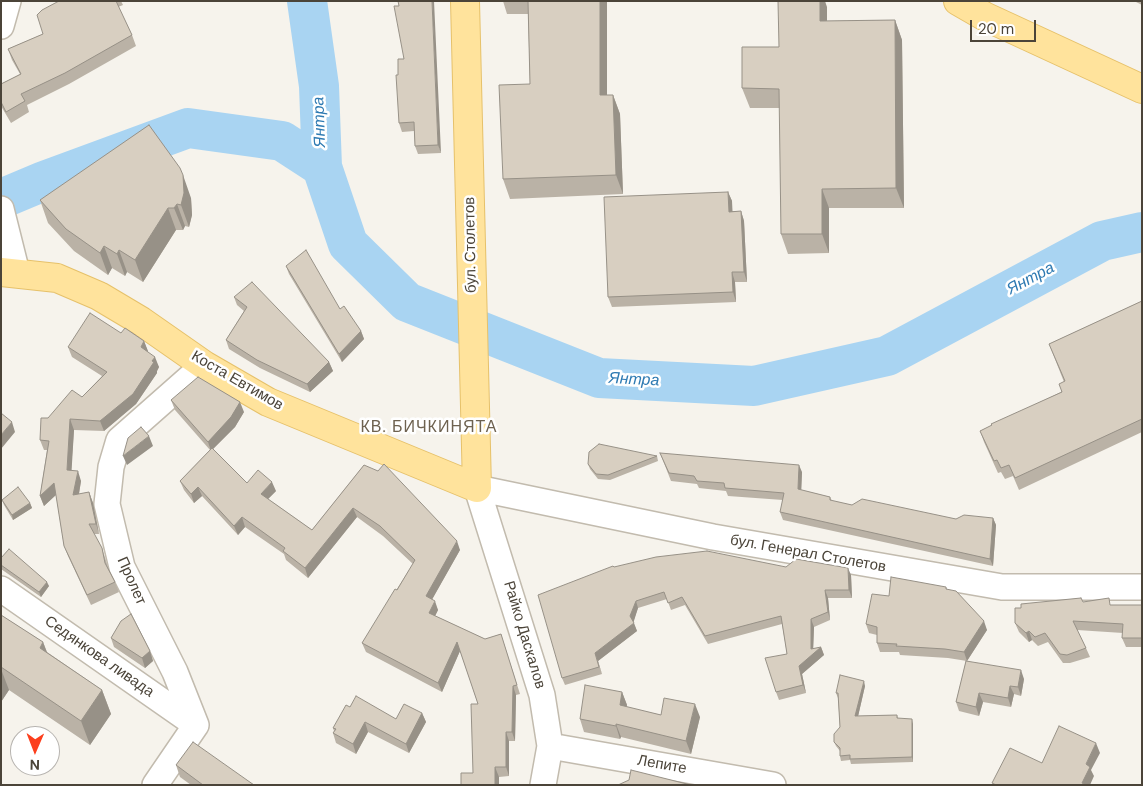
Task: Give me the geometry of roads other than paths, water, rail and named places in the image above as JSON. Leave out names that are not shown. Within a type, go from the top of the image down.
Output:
[{"type":"main road","name":"бул. Столетов","points":[[465,1],[477,488]]},
{"type":"main road","points":[[958,1],[984,16],[1142,89]]},
{"type":"main road","name":"Коста Евтимов","points":[[9,272],[57,278],[100,296],[141,320],[204,364],[268,402],[477,488]]},
{"type":"street","points":[[1,26],[8,1]]},
{"type":"street","points":[[1,209],[9,240],[9,272]]},
{"type":"street","name":"Пролет","points":[[196,725],[175,672],[122,567],[107,504],[111,467],[118,440],[204,364]]},
{"type":"street","name":"бул. Генерал Столетов","points":[[477,488],[713,537],[1002,587],[1142,588]]},
{"type":"street","name":"Райко Даскалов","points":[[477,488],[542,695],[550,746],[543,785]]},
{"type":"street","name":"Седянкова ливада","points":[[1,589],[196,725]]},
{"type":"street","points":[[156,785],[196,725]]},
{"type":"street","name":"Лепите","points":[[550,746],[767,782],[773,785]]},
{"type":"waterway","name":"Янтра","points":[[307,1],[319,86],[322,167],[348,244],[407,302],[599,378],[754,386],[887,356],[1102,241],[1142,232]]},
{"type":"waterway","points":[[1,199],[44,181],[188,128],[282,141],[322,167]]},
{"type":"district","name":"КВ. БИЧКИНЯТА","points":[[429,428]]}]
